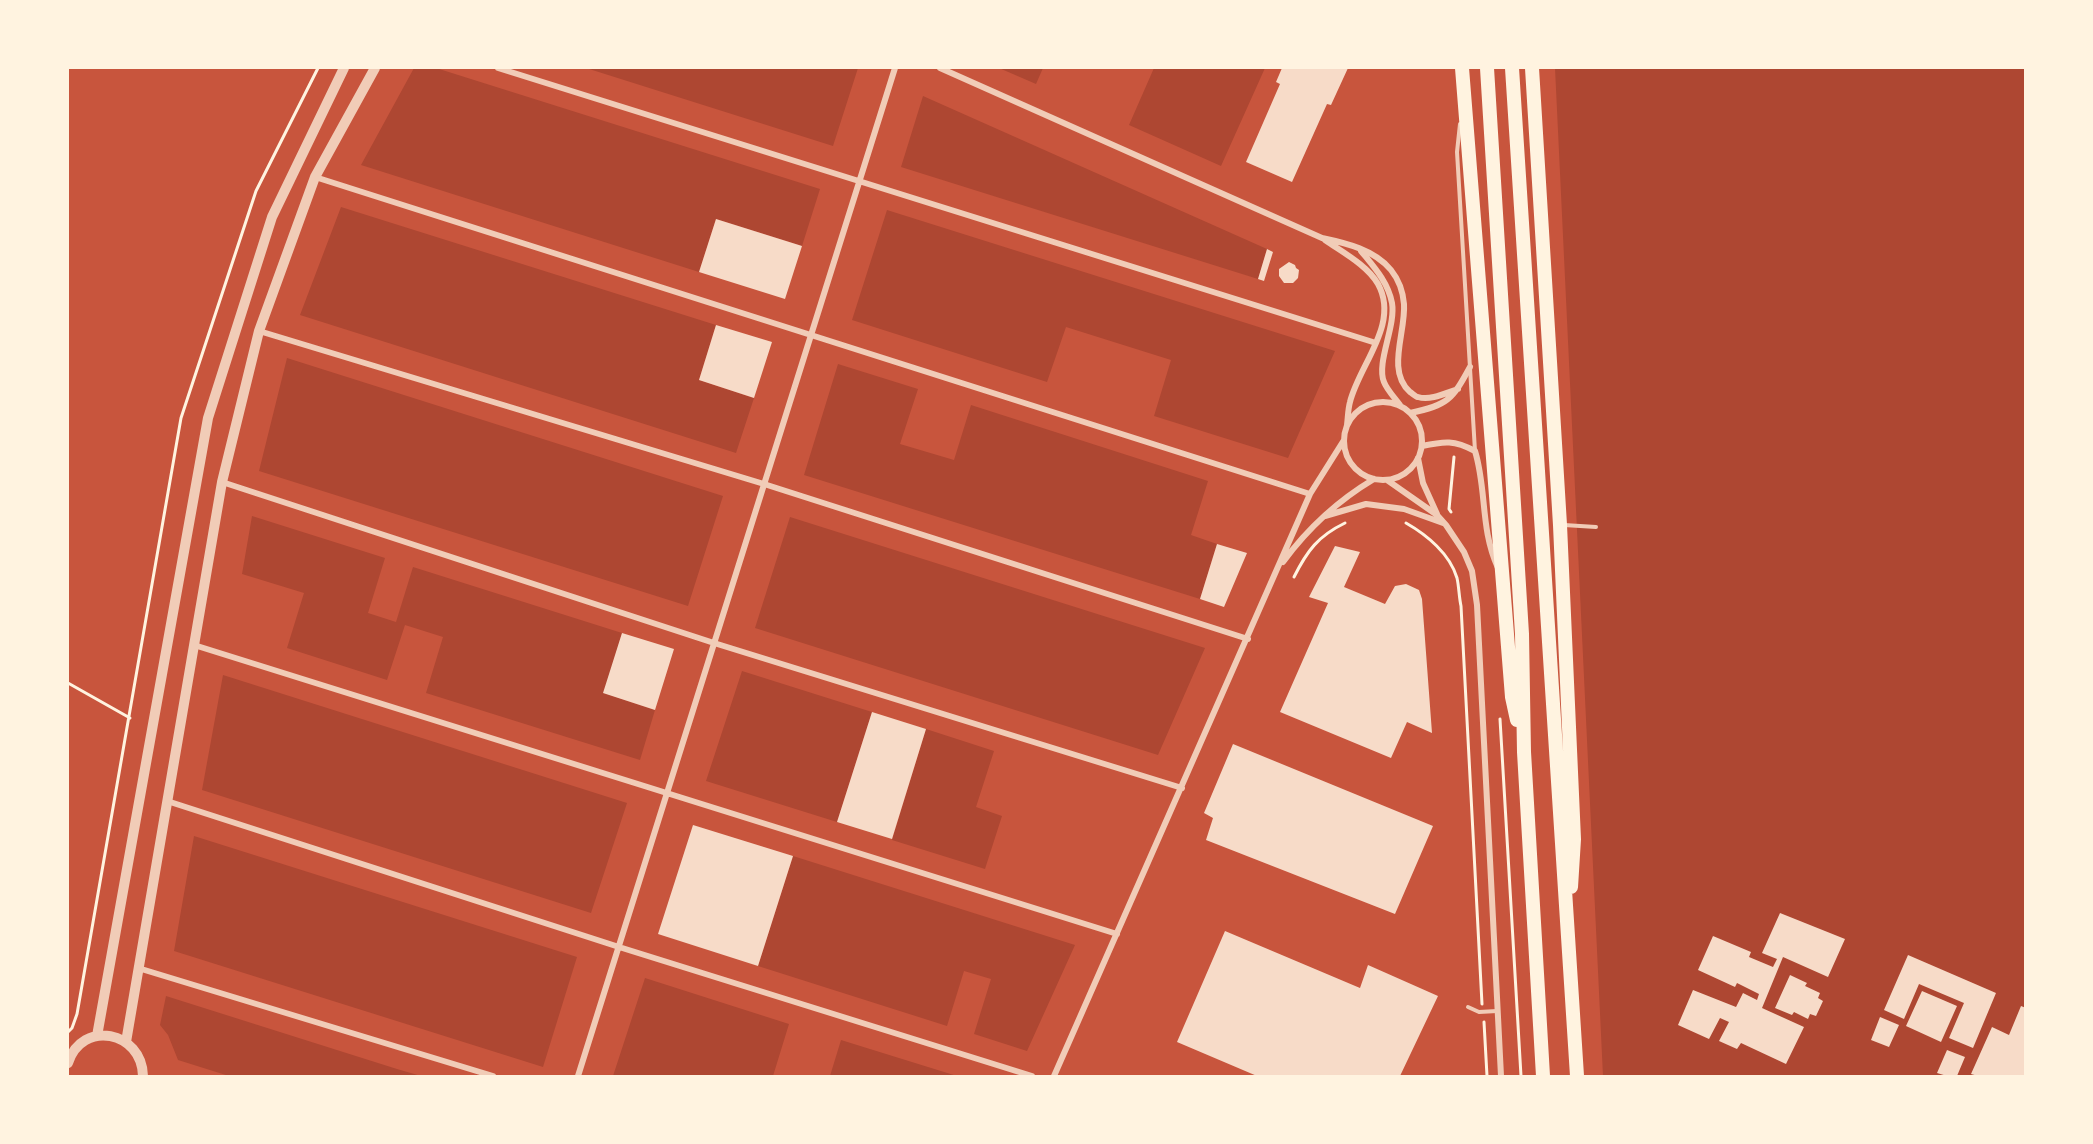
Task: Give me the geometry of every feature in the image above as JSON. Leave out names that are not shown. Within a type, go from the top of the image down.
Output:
[{"type":"highway","points":[[1462,68],[1512,697],[1524,752]]},
{"type":"highway","points":[[1487,68],[1522,634],[1524,752],[1543,1077]]},
{"type":"highway","points":[[1512,68],[1577,1077]]},
{"type":"highway","points":[[1532,68],[1560,525],[1574,839],[1567,943]]},
{"type":"street","points":[[97,1036],[208,418],[272,217],[344,68]]},
{"type":"street","points":[[126,1042],[137,967],[222,482],[259,331],[315,177],[375,68]]},
{"type":"street","points":[[498,68],[1376,343]]},
{"type":"street","points":[[578,1077],[895,68]]},
{"type":"street","points":[[940,68],[1322,238],[1344,243],[1375,256],[1391,270],[1400,285],[1404,304],[1398,360],[1399,375],[1404,386],[1417,397],[1432,397],[1458,389]]},
{"type":"street","points":[[315,177],[1310,494]]},
{"type":"street","points":[[1054,1077],[1310,494],[1344,440],[1350,400],[1376,343],[1384,319],[1378,284],[1362,267],[1322,238]]},
{"type":"street","points":[[1359,249],[1384,279],[1392,304],[1391,325],[1384,353],[1383,380],[1400,406]]},
{"type":"street","points":[[259,331],[764,484],[1248,639]]},
{"type":"street","points":[[1410,413],[1445,403],[1458,389],[1470,367]]},
{"type":"street","points":[[1344,440],[1346,453],[1352,465],[1362,474],[1374,479],[1387,480],[1411,469],[1422,447],[1422,434],[1418,423],[1400,406],[1388,402],[1364,407],[1354,415],[1347,426]]},
{"type":"street","points":[[1422,447],[1440,442],[1458,442],[1475,451],[1480,466],[1489,546],[1503,579]]},
{"type":"street","points":[[1418,458],[1423,483],[1437,515]]},
{"type":"street","points":[[1277,570],[1304,534],[1322,517],[1344,498],[1374,479]]},
{"type":"street","points":[[1387,480],[1437,515],[1464,552],[1472,571],[1477,605],[1501,1077]]},
{"type":"street","points":[[222,482],[714,643],[1182,789]]},
{"type":"street","points":[[1322,517],[1366,504],[1404,509],[1446,525]]},
{"type":"street","points":[[194,645],[1117,934]]},
{"type":"street","points":[[167,801],[1032,1077]]},
{"type":"street","points":[[137,967],[493,1077]]},
{"type":"street","points":[[68,1063],[76,1047],[86,1040],[97,1036],[117,1037],[135,1050],[141,1062],[143,1077]]},
{"type":"lane","points":[[1464,90],[1457,152],[1475,451]]},
{"type":"lane","points":[[1560,525],[1596,526]]},
{"type":"lane","points":[[1467,1007],[1483,1012],[1497,1011]]},
{"type":"path","points":[[1454,457],[1449,509],[1455,519]]},
{"type":"path","points":[[1400,519],[1424,533],[1443,553],[1456,576],[1461,606],[1487,1077]]},
{"type":"path","points":[[1294,577],[1306,553],[1330,530],[1347,522]]},
{"type":"path","points":[[68,683],[130,718]]},
{"type":"path","points":[[1500,717],[1521,1077]]},
{"type":"shaded area","points":[[414,68],[436,68],[820,189],[802,246],[716,219],[699,272],[361,165]]},
{"type":"shaded area","points":[[586,68],[858,68],[833,146]]},
{"type":"shaded area","points":[[999,68],[1043,68],[1036,84]]},
{"type":"shaded area","points":[[1154,68],[1265,68],[1221,166],[1129,125]]},
{"type":"shaded area","points":[[1555,68],[2025,68],[2025,1076],[1603,1076]]},
{"type":"shaded area","points":[[923,96],[1267,249],[1258,279],[901,167]]},
{"type":"shaded area","points":[[341,207],[716,325],[699,380],[754,398],[736,453],[300,315]]},
{"type":"shaded area","points":[[887,210],[1335,351],[1288,458],[1154,416],[1171,360],[1066,327],[1047,382],[852,320]]},
{"type":"shaded area","points":[[287,358],[723,496],[688,606],[259,471]]},
{"type":"shaded area","points":[[838,364],[918,389],[900,444],[954,460],[971,405],[1208,481],[1191,535],[1217,544],[1200,599],[804,475]]},
{"type":"shaded area","points":[[252,516],[385,558],[368,613],[396,622],[413,567],[622,633],[604,693],[655,710],[640,760],[426,693],[443,637],[405,625],[387,680],[287,648],[304,593],[242,574]]},
{"type":"shaded area","points":[[790,517],[1205,648],[1158,755],[755,628]]},
{"type":"shaded area","points":[[742,671],[872,712],[837,822],[706,781]]},
{"type":"shaded area","points":[[223,675],[627,803],[591,913],[202,790]]},
{"type":"shaded area","points":[[926,729],[994,751],[976,807],[1002,816],[985,869],[892,840]]},
{"type":"shaded area","points":[[194,836],[577,957],[543,1067],[174,951]]},
{"type":"shaded area","points":[[793,856],[1075,945],[1027,1051],[974,1034],[991,979],[964,971],[947,1026],[758,966]]},
{"type":"shaded area","points":[[645,978],[789,1024],[773,1076],[613,1076]]},
{"type":"shaded area","points":[[166,996],[421,1076],[229,1076],[178,1060],[168,1035],[160,1025]]},
{"type":"shaded area","points":[[841,1040],[957,1076],[830,1076]]},
{"type":"building","points":[[1282,68],[1348,68],[1331,105],[1327,104],[1292,182],[1246,162],[1280,84],[1276,82]]},
{"type":"building","points":[[716,219],[802,246],[785,299],[699,272]]},
{"type":"building","points":[[1267,249],[1273,252],[1264,281],[1258,279]]},
{"type":"building","points":[[1289,262],[1299,270],[1298,278],[1293,283],[1284,283],[1279,276],[1279,269]]},
{"type":"building","points":[[716,325],[772,342],[754,398],[699,380]]},
{"type":"building","points":[[1217,544],[1247,553],[1224,607],[1200,599]]},
{"type":"building","points":[[1335,546],[1360,552],[1344,587],[1385,604],[1395,586],[1406,584],[1419,590],[1422,599],[1432,733],[1407,722],[1391,758],[1280,712],[1328,603],[1309,597]]},
{"type":"building","points":[[622,633],[674,649],[655,710],[603,693]]},
{"type":"building","points":[[872,712],[926,729],[892,839],[837,822]]},
{"type":"building","points":[[1233,744],[1433,826],[1395,914],[1206,840],[1213,818],[1204,813]]},
{"type":"building","points":[[693,825],[793,856],[758,966],[658,934]]},
{"type":"building","points":[[1780,913],[1845,939],[1828,977],[1783,957],[1762,1008],[1804,1027],[1786,1064],[1741,1043],[1737,1049],[1719,1041],[1729,1022],[1720,1018],[1709,1039],[1678,1025],[1693,990],[1736,1007],[1743,993],[1757,1000],[1759,994],[1737,983],[1735,987],[1698,970],[1713,936],[1751,952],[1749,957],[1773,967],[1777,959],[1762,953]]},
{"type":"building","points":[[1225,931],[1360,988],[1368,965],[1438,996],[1400,1076],[1257,1076],[1177,1042]]},
{"type":"building","points":[[1908,955],[1996,993],[1973,1048],[1949,1038],[1964,1003],[1919,984],[1904,1019],[1884,1010]]},
{"type":"building","points":[[1790,975],[1807,983],[1805,986],[1820,993],[1818,998],[1823,1001],[1816,1016],[1810,1014],[1808,1019],[1794,1012],[1792,1015],[1775,1008]]},
{"type":"building","points":[[1922,991],[1957,1006],[1941,1042],[1906,1026]]},
{"type":"building","points":[[2021,1006],[2026,1008],[2026,1076],[1971,1074],[1992,1027],[2009,1035]]},
{"type":"building","points":[[1880,1017],[1899,1025],[1889,1047],[1871,1040]]},
{"type":"building","points":[[1947,1050],[1965,1057],[1957,1076],[1937,1073]]}]
